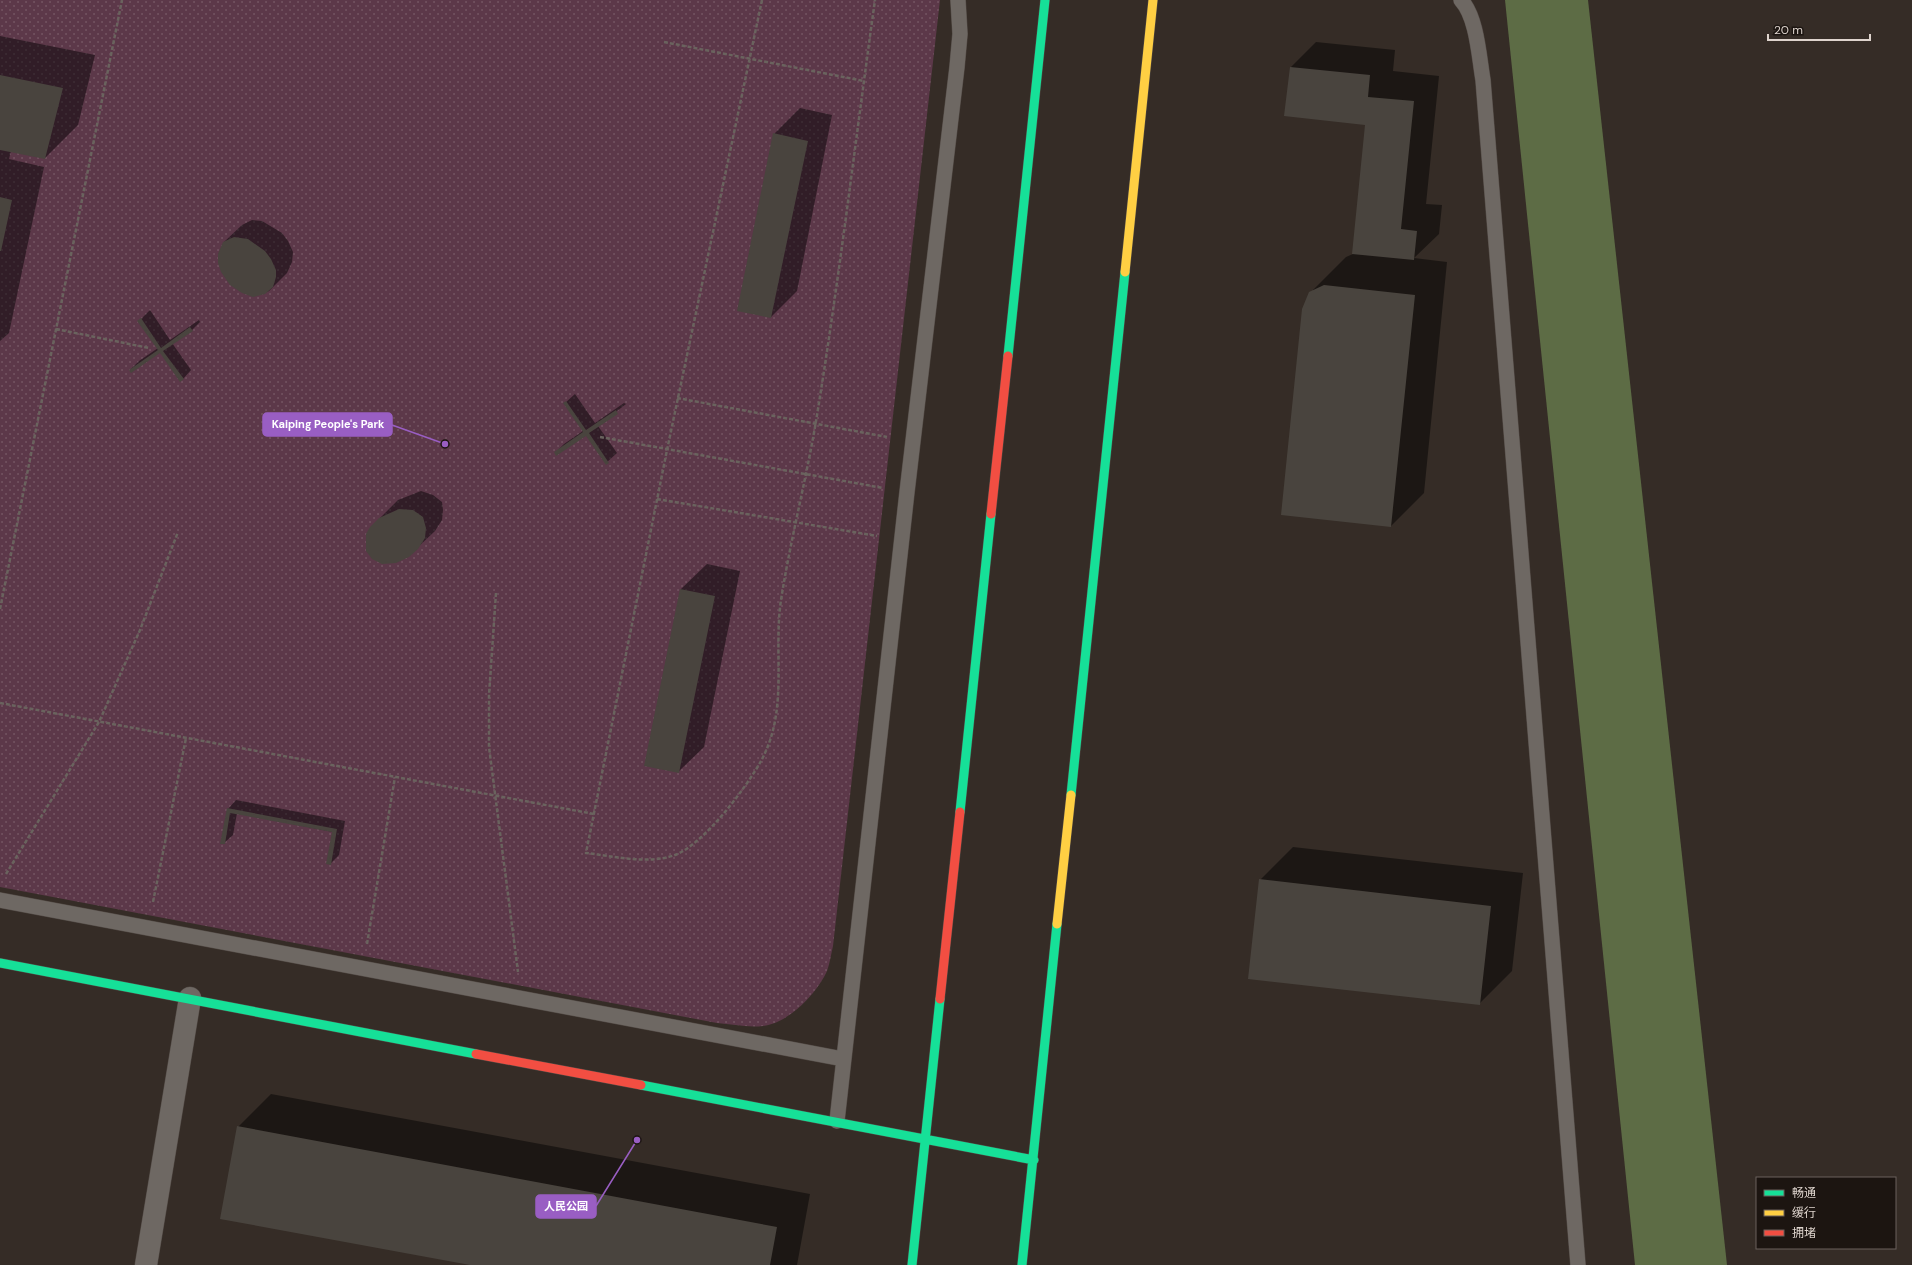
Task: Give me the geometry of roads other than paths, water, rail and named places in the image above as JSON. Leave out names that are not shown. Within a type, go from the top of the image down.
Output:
[{"type":"street","points":[[912,1265],[924,1138],[1045,0]]},
{"type":"street","points":[[1022,1265],[1153,0]]},
{"type":"street","points":[[0,963],[837,1121],[1034,1160]]},
{"type":"street","points":[[146,1265],[190,998]]},
{"type":"lane","points":[[837,1121],[907,492],[957,67],[960,34],[958,0]]},
{"type":"lane","points":[[1461,0],[1467,7],[1477,43],[1483,80],[1578,1265]]},
{"type":"lane","points":[[0,900],[843,1059]]},
{"type":"place","name":"Kaiping People's Park","points":[[445,444]]},
{"type":"place","name":"人民公园","points":[[637,1140]]}]
